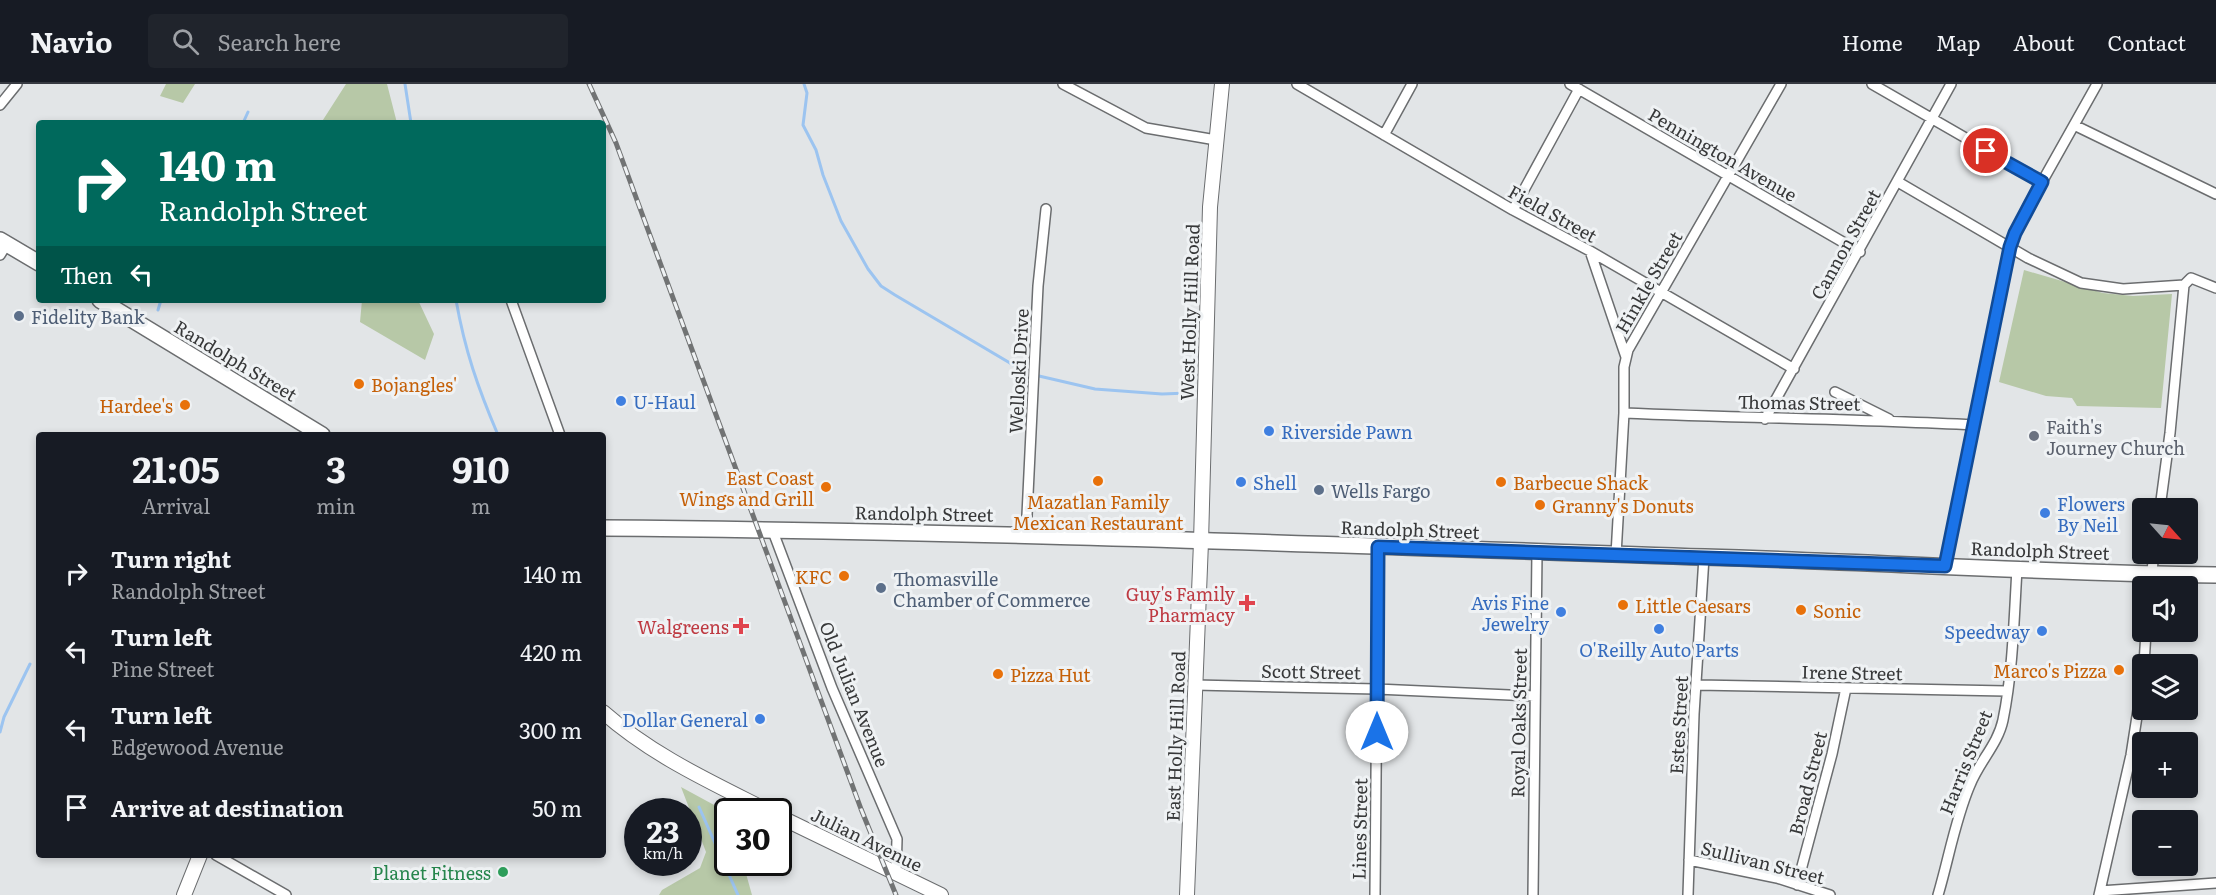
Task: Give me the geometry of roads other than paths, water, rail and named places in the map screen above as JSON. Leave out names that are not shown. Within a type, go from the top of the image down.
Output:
[{"type":"main road","points":[[2,246],[36,262]]},
{"type":"main road","name":"Randolph Street","points":[[105,303],[317,432]]},
{"type":"main road","name":"Randolph Street","points":[[606,528],[772,529],[1704,557],[2017,569],[2132,578]]},
{"type":"main road","name":"Randolph Street","points":[[2198,576],[2216,575]]},
{"type":"street","points":[[0,105],[16,84]]},
{"type":"street","points":[[1063,84],[1146,128],[1216,140]]},
{"type":"street","name":"West Holly Hill Road","points":[[1201,542],[1210,207],[1222,84]]},
{"type":"street","name":"Field Street","points":[[1297,84],[1794,369]]},
{"type":"street","points":[[1384,135],[1412,84]]},
{"type":"street","name":"Pennington Avenue","points":[[1570,84],[1860,252]]},
{"type":"street","name":"Hinkle Street","points":[[1616,555],[1626,357],[1631,343],[1781,84]]},
{"type":"street","points":[[1872,84],[2042,182]]},
{"type":"street","name":"Cannon Street","points":[[1766,419],[1952,84]]},
{"type":"street","points":[[1945,566],[2010,247],[2042,182],[2097,84]]},
{"type":"street","points":[[1514,210],[1579,89]]},
{"type":"street","points":[[2074,125],[2216,194]]},
{"type":"street","points":[[1898,182],[2068,278],[2096,286],[2123,289],[2184,285]]},
{"type":"street","name":"Welloski Drive","points":[[1026,536],[1038,286],[1046,209]]},
{"type":"street","points":[[1590,251],[1626,357]]},
{"type":"street","points":[[2161,498],[2184,285],[2191,278],[2216,288]]},
{"type":"street","points":[[512,303],[559,432]]},
{"type":"street","points":[[1835,392],[1891,421]]},
{"type":"street","name":"Thomas Street","points":[[1624,413],[1974,425]]},
{"type":"street","name":"Old Julian Avenue","points":[[772,529],[832,688],[897,839],[896,873]]},
{"type":"street","name":"East Holly Hill Road","points":[[1187,895],[1201,542]]},
{"type":"street","name":"Lines Street","points":[[1375,895],[1378,547]]},
{"type":"street","name":"Royal Oaks Street","points":[[1533,895],[1537,552]]},
{"type":"street","name":"Estes Street","points":[[1688,895],[1691,774],[1704,557]]},
{"type":"street","name":"Harris Street","points":[[1938,895],[1959,813],[1971,782],[1997,736],[2003,719],[2017,569]]},
{"type":"street","name":"Scott Street","points":[[1195,685],[1377,689],[1534,696]]},
{"type":"street","name":"Irene Street","points":[[1697,685],[2006,691]]},
{"type":"street","name":"Broad Street","points":[[1797,885],[1832,754],[1846,688]]},
{"type":"street","points":[[606,715],[628,735],[674,764],[742,798]]},
{"type":"street","points":[[2136,720],[2131,755],[2100,893],[2216,883]]},
{"type":"street","name":"Julian Avenue","points":[[792,823],[941,895]]},
{"type":"street","points":[[184,895],[199,858]]},
{"type":"street","points":[[221,858],[286,895]]},
{"type":"street","name":"Sullivan Street","points":[[1689,860],[1765,876],[1797,885],[1814,893],[1830,895]]},
{"type":"waterway","points":[[405,84],[411,120]]},
{"type":"waterway","points":[[804,84],[807,93],[803,125],[816,150],[841,221],[868,269],[881,286],[1025,372]]},
{"type":"waterway","points":[[244,120],[248,112]]},
{"type":"waterway","points":[[158,310],[160,303]]},
{"type":"waterway","points":[[457,303],[473,369],[497,432]]},
{"type":"waterway","points":[[1039,376],[1095,389],[1162,394],[1188,393]]},
{"type":"waterway","points":[[0,732],[4,717],[30,664]]},
{"type":"waterway","points":[[702,814],[738,895]]},
{"type":"railway","points":[[589,84],[605,120]]},
{"type":"railway","points":[[606,121],[861,809],[896,895]]},
{"type":"place","name":"Fidelity Bank","points":[[19,316]]},
{"type":"place","name":"Bojangles'","points":[[359,384]]},
{"type":"place","name":"U-Haul","points":[[621,401]]},
{"type":"place","name":"Hardee's","points":[[185,405]]},
{"type":"place","name":"Riverside Pawn","points":[[1269,431]]},
{"type":"place","name":"Faith's Journey Church","points":[[2034,436]]},
{"type":"place","name":"Mazatlan Family Mexican Restaurant","points":[[1098,481]]},
{"type":"place","name":"Shell","points":[[1241,482]]},
{"type":"place","name":"Barbecue Shack","points":[[1501,482]]},
{"type":"place","name":"East Coast Wings and Grill","points":[[826,487]]},
{"type":"place","name":"Wells Fargo","points":[[1319,490]]},
{"type":"place","name":"Granny's Donuts","points":[[1540,505]]},
{"type":"place","name":"Flowers By Neil","points":[[2045,513]]},
{"type":"place","name":"KFC","points":[[844,576]]},
{"type":"place","name":"Thomasville Chamber of Commerce","points":[[881,588]]},
{"type":"place","name":"Guy's Family Pharmacy","points":[[1247,603]]},
{"type":"place","name":"Little Caesars","points":[[1623,605]]},
{"type":"place","name":"Sonic","points":[[1801,610]]},
{"type":"place","name":"Avis Fine Jewelry","points":[[1561,612]]},
{"type":"place","name":"Walgreens","points":[[741,626]]},
{"type":"place","name":"O'Reilly Auto Parts","points":[[1659,629]]},
{"type":"place","name":"Speedway","points":[[2042,631]]},
{"type":"place","name":"Marco's Pizza","points":[[2119,670]]},
{"type":"place","name":"Pizza Hut","points":[[998,674]]},
{"type":"place","name":"Dollar General","points":[[760,719]]},
{"type":"place","name":"Planet Fitness","points":[[503,872]]}]
